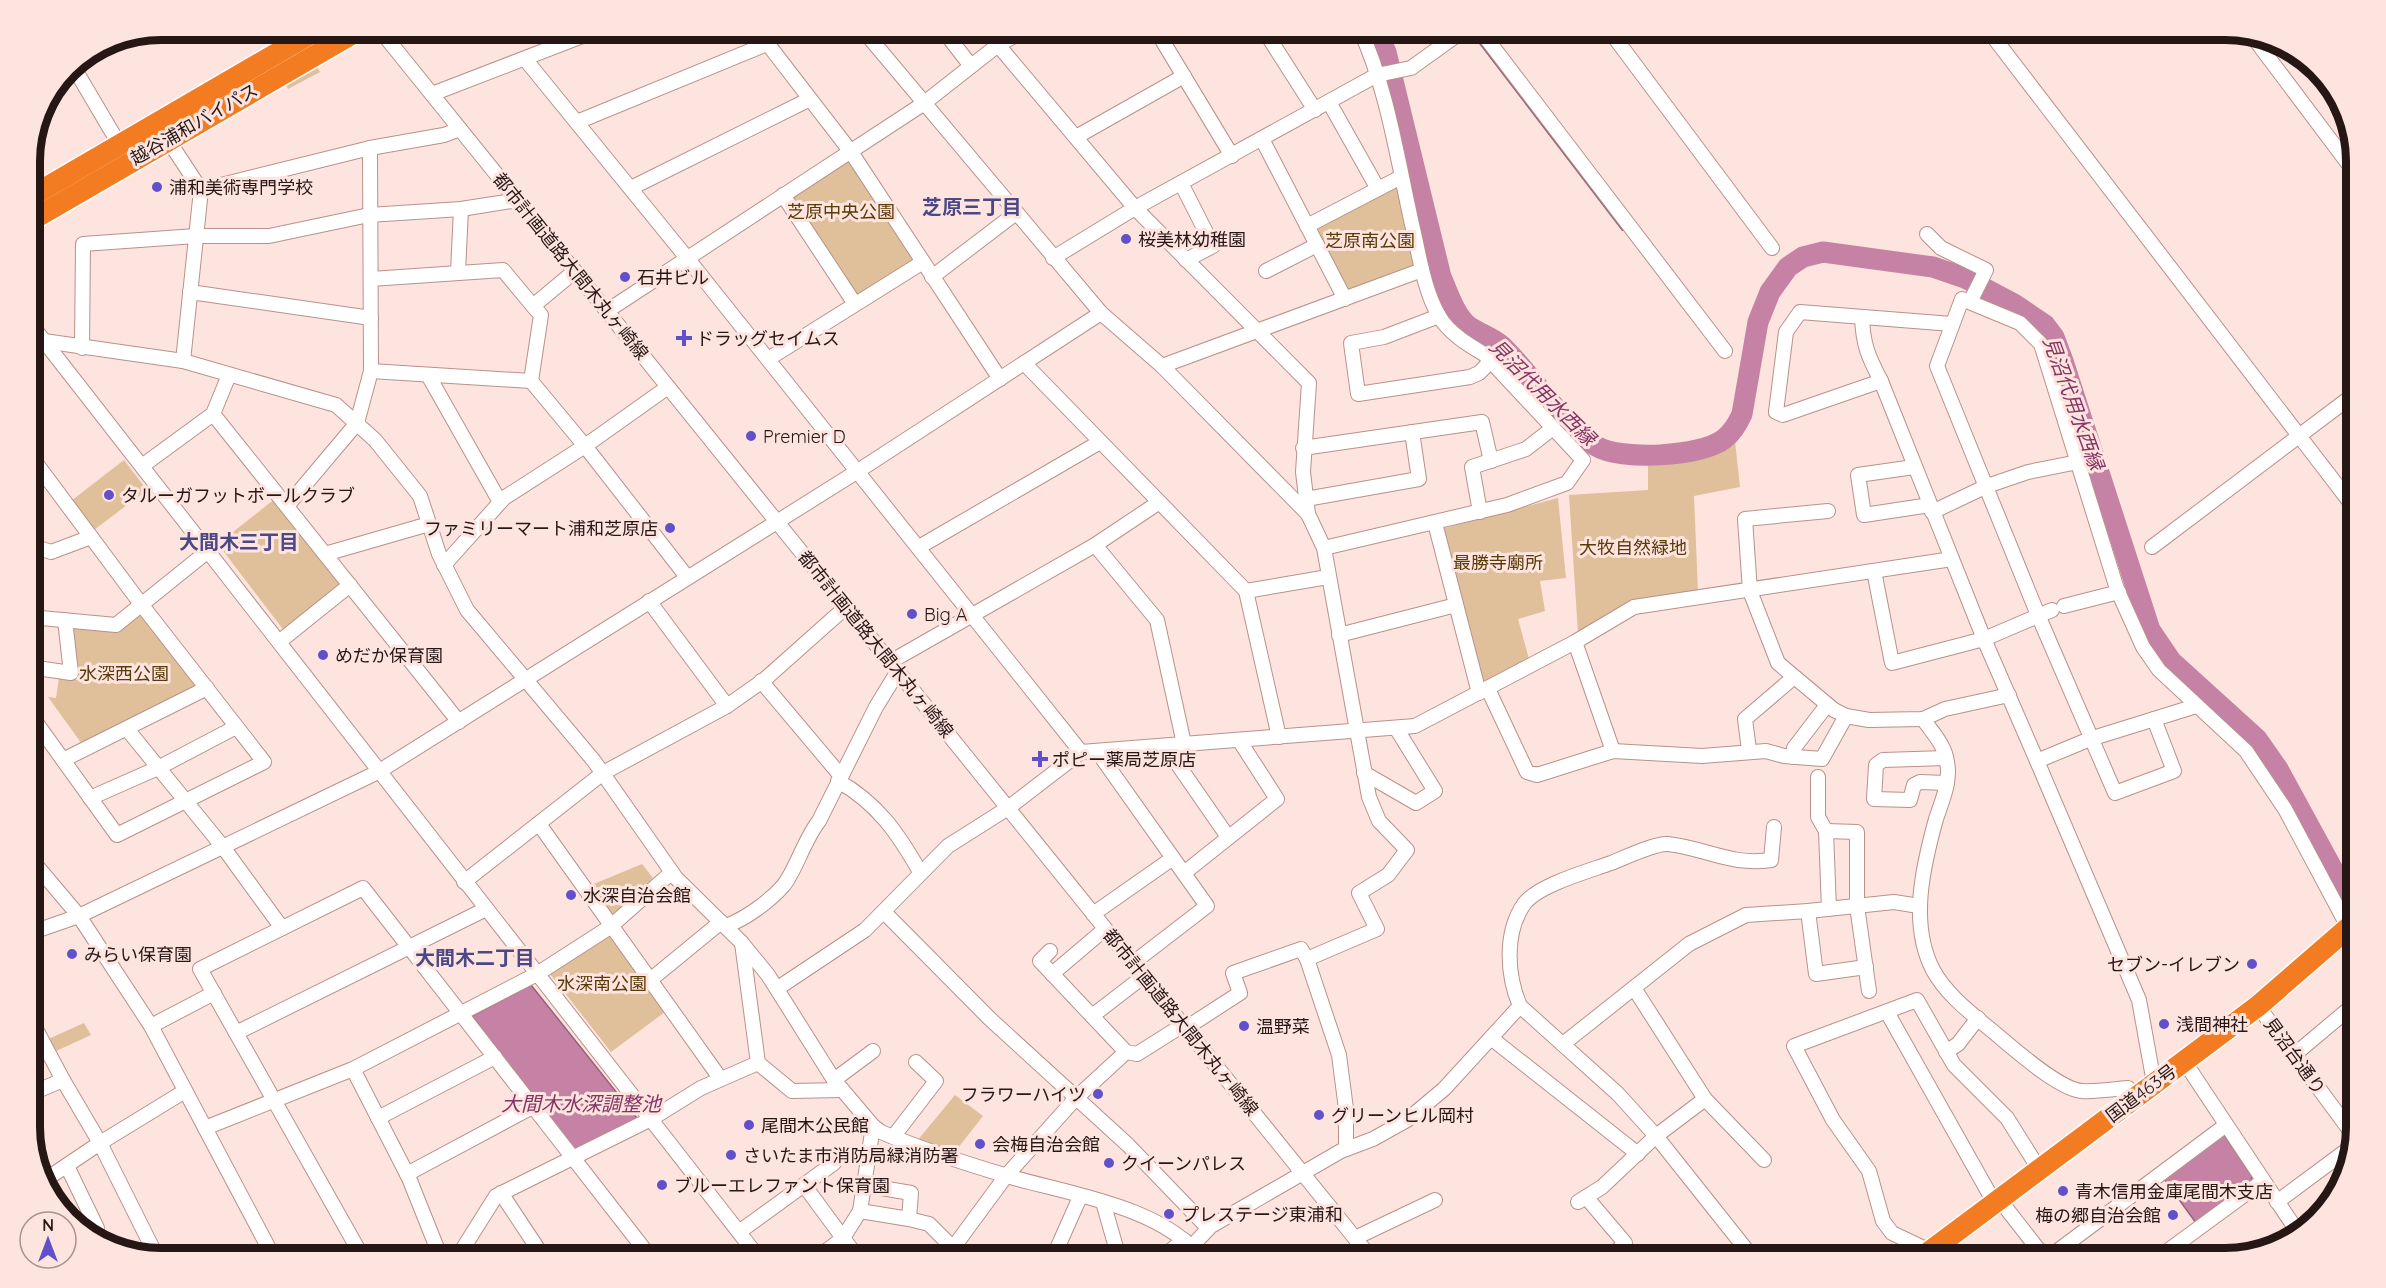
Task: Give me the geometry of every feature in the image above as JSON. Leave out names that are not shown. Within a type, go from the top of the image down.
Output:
[{"type":"highway","name":"越谷浦和バイパス","points":[[41,190],[298,41]]},
{"type":"highway","name":"越谷浦和バイパス","points":[[41,215],[340,41]]},
{"type":"highway","name":"国道463号","points":[[1933,1248],[2258,1005],[2346,935]]},
{"type":"street","points":[[1271,40],[1315,110]]},
{"type":"street","points":[[1324,548],[1480,512],[1567,483],[1583,460],[1484,354],[1463,342],[1439,316],[1422,270],[1377,75],[1364,40]]},
{"type":"street","points":[[1053,258],[1135,208],[1377,75],[1411,68],[1450,40]]},
{"type":"street","points":[[1488,40],[1725,351]]},
{"type":"street","points":[[1617,40],[1772,248]]},
{"type":"street","points":[[1996,40],[2345,496]]},
{"type":"street","name":"都市計画道路大間木丸ヶ崎線","points":[[389,41],[1363,1248]]},
{"type":"street","points":[[432,94],[525,59],[561,41]]},
{"type":"street","points":[[767,41],[850,152],[1000,379]]},
{"type":"street","points":[[872,41],[1101,314],[1162,366],[1308,514]]},
{"type":"street","points":[[952,41],[971,66]]},
{"type":"street","points":[[607,311],[923,104],[1006,41]]},
{"type":"street","points":[[1162,41],[1232,156]]},
{"type":"street","points":[[577,122],[769,43]]},
{"type":"street","points":[[998,45],[1135,208],[1309,383],[1303,448],[1308,514],[1324,548],[1369,797],[1379,820],[1407,850],[1388,874],[1359,893],[1377,929],[1307,959]]},
{"type":"street","points":[[2260,46],[2345,159]]},
{"type":"street","points":[[525,59],[631,188],[1081,752]]},
{"type":"street","points":[[78,74],[119,144]]},
{"type":"street","points":[[1076,137],[1184,76]]},
{"type":"street","points":[[631,188],[810,99]]},
{"type":"street","points":[[1329,102],[1378,189]]},
{"type":"street","points":[[201,190],[370,148],[444,135],[460,129]]},
{"type":"street","points":[[1262,139],[1345,299]]},
{"type":"street","points":[[168,140],[201,190],[183,361]]},
{"type":"street","points":[[286,506],[357,423],[371,371],[370,148]]},
{"type":"street","points":[[1307,226],[1401,177]]},
{"type":"street","points":[[1181,183],[1213,246],[1186,260]]},
{"type":"street","points":[[783,195],[855,304]]},
{"type":"street","points":[[82,348],[83,244],[196,236],[269,236],[369,215],[460,209],[518,200]]},
{"type":"street","points":[[458,272],[460,209]]},
{"type":"street","points":[[932,277],[1016,213]]},
{"type":"street","points":[[1927,234],[1941,248],[1986,270],[1972,297]]},
{"type":"street","points":[[1266,271],[1317,245]]},
{"type":"street","points":[[768,359],[923,262]]},
{"type":"street","points":[[371,279],[503,270],[541,315],[531,381]]},
{"type":"street","points":[[1162,366],[1422,270]]},
{"type":"street","points":[[533,306],[575,272]]},
{"type":"street","points":[[190,292],[371,318]]},
{"type":"street","points":[[2154,719],[2174,771],[2115,794],[2038,615],[1937,366],[1962,298],[1972,297],[2020,324],[2041,344],[2119,592],[2143,647],[2159,670],[2246,751],[2285,809],[2346,919]]},
{"type":"street","points":[[1881,381],[1783,415],[1776,412],[1786,332],[1800,312],[1952,324]]},
{"type":"street","points":[[41,929],[79,916],[378,772],[858,471],[1101,314]]},
{"type":"street","points":[[1439,316],[1384,337],[1351,343],[1358,394],[1470,378],[1491,361]]},
{"type":"street","points":[[1862,317],[1863,343],[1881,381],[1984,639],[2139,1000],[2154,1083]]},
{"type":"street","points":[[41,340],[82,348],[183,361],[336,405],[375,440],[420,496],[444,565],[467,610],[603,773],[672,872],[741,942],[778,988],[837,1085],[873,1126],[893,1137],[1005,1176],[1103,1202],[1141,1215],[1188,1243],[1192,1248]]},
{"type":"street","points":[[41,344],[142,466],[378,772],[751,1248]]},
{"type":"street","points":[[1024,363],[1246,591],[1279,737]]},
{"type":"street","points":[[371,371],[531,381],[687,577]]},
{"type":"street","points":[[142,466],[213,414],[229,375]]},
{"type":"street","points":[[428,375],[500,502]]},
{"type":"street","points":[[444,565],[500,502],[585,446],[668,387]]},
{"type":"street","points":[[2152,547],[2345,401]]},
{"type":"street","points":[[213,414],[459,722]]},
{"type":"street","points":[[1303,448],[1482,422],[1491,461]]},
{"type":"street","points":[[1480,512],[1472,467],[1526,449],[1553,428]]},
{"type":"street","points":[[1306,499],[1419,479],[1412,432]]},
{"type":"street","points":[[919,547],[1100,442]]},
{"type":"street","points":[[1914,467],[1858,475],[1864,515],[1931,508],[2028,471],[2078,462]]},
{"type":"street","points":[[41,470],[141,604],[264,762],[117,835],[41,729]]},
{"type":"street","points":[[649,981],[724,924],[739,921],[784,886],[894,666],[972,614],[1095,545],[1158,503]]},
{"type":"street","points":[[1828,511],[1745,519],[1750,591],[1778,663],[1827,705],[1846,716],[1869,720],[1923,719],[1945,709],[2009,694]]},
{"type":"street","points":[[1435,523],[1456,605],[1484,691],[1527,772],[1537,775],[1612,751],[1702,756],[1749,750],[1822,759],[1846,716]]},
{"type":"street","points":[[325,554],[429,524]]},
{"type":"street","points":[[41,549],[51,552],[91,537]]},
{"type":"street","points":[[1095,545],[1157,620],[1184,744]]},
{"type":"street","points":[[41,618],[116,625],[208,551]]},
{"type":"street","points":[[778,988],[845,944],[884,912],[920,872],[948,846],[1008,808],[1081,752],[1415,726],[1575,642],[1634,607],[1952,559]]},
{"type":"street","points":[[1874,572],[1892,663],[1984,639],[2058,608],[2119,592]]},
{"type":"street","points":[[1246,591],[1328,577]]},
{"type":"street","points":[[279,642],[350,585]]},
{"type":"street","points":[[649,601],[727,706]]},
{"type":"street","points":[[1339,635],[1456,605]]},
{"type":"street","points":[[464,882],[603,773],[727,706],[761,681],[846,607]]},
{"type":"street","points":[[41,669],[71,673],[65,620]]},
{"type":"street","points":[[1575,642],[1612,751]]},
{"type":"street","points":[[1749,750],[1745,719],[1793,678]]},
{"type":"street","points":[[761,681],[840,778],[861,794],[894,828],[920,872]]},
{"type":"street","points":[[63,760],[207,688]]},
{"type":"street","points":[[1793,757],[1794,748],[1827,705]]},
{"type":"street","points":[[2037,761],[2090,740],[2196,706]]},
{"type":"street","points":[[1923,719],[1944,750],[1947,783],[1926,855],[1919,906],[1926,953],[1933,970],[1946,988],[1978,1018],[2024,1058],[2053,1078],[2080,1091],[2128,1088],[2137,1095]]},
{"type":"street","points":[[90,798],[158,768],[236,727]]},
{"type":"street","points":[[1364,773],[1416,803],[1434,791],[1396,728]]},
{"type":"street","points":[[127,729],[223,847],[282,928]]},
{"type":"street","points":[[1184,873],[1277,799],[1239,740]]},
{"type":"street","points":[[1164,746],[1228,837]]},
{"type":"street","points":[[1097,751],[1207,906],[1133,963]]},
{"type":"street","points":[[1946,758],[1883,760],[1876,765],[1874,799],[1910,800],[1914,785],[1920,782],[1947,783]]},
{"type":"street","points":[[1818,777],[1818,817],[1826,831],[1829,909]]},
{"type":"street","points":[[539,824],[610,927],[720,1078]]},
{"type":"street","points":[[1742,1248],[1656,1136],[1618,1094],[1520,1006],[1513,989],[1510,970],[1511,944],[1517,920],[1525,903],[1540,892],[1576,876],[1665,844],[1749,863],[1771,860],[1774,827]]},
{"type":"street","points":[[1826,831],[1857,832],[1857,906],[1869,991]]},
{"type":"street","points":[[1093,914],[1173,858]]},
{"type":"street","points":[[41,871],[79,916],[151,1026],[269,1248]]},
{"type":"street","points":[[205,1128],[352,1069],[537,974],[610,927],[672,872]]},
{"type":"street","points":[[357,1248],[200,969],[363,888],[643,1248]]},
{"type":"street","points":[[1563,1044],[1689,944],[1746,915],[1894,902],[1919,906]]},
{"type":"street","points":[[236,1033],[486,909]]},
{"type":"street","points":[[1808,911],[1816,974],[1866,967]]},
{"type":"street","points":[[884,912],[989,1018],[1128,1145],[1208,1228]]},
{"type":"street","points":[[1052,974],[1105,928]]},
{"type":"street","points":[[741,942],[758,1063],[792,1090],[837,1085],[873,1051]]},
{"type":"street","points":[[1050,951],[1040,961],[1126,1052],[1137,1054],[1240,993],[1233,973],[1301,949],[1307,959],[1340,1055],[1346,1109],[1346,1149]]},
{"type":"street","points":[[1092,1016],[1144,976]]},
{"type":"street","points":[[1634,988],[1705,1099],[1764,1160]]},
{"type":"street","points":[[151,1026],[214,993]]},
{"type":"street","points":[[1916,1248],[1892,1233],[1883,1221],[1869,1171],[1833,1120],[1794,1046],[1917,1000],[1954,1065],[2007,1118],[2039,1169]]},
{"type":"street","name":"見沼台通り","points":[[2258,1005],[2346,1125]]},
{"type":"street","points":[[1179,1248],[1208,1228],[1346,1149],[1397,1126],[1419,1111],[1444,1089],[1520,1006]]},
{"type":"street","points":[[2294,1055],[2346,1011]]},
{"type":"street","points":[[1887,1012],[1990,1195],[1999,1199],[2038,1248]]},
{"type":"street","points":[[1946,1052],[1958,1044],[1963,1034],[1978,1018]]},
{"type":"street","points":[[1491,1038],[1638,1154]]},
{"type":"street","points":[[41,1039],[100,1143],[153,1247]]},
{"type":"street","points":[[957,1248],[1005,1176],[1076,1098],[1126,1052]]},
{"type":"street","points":[[378,1118],[495,1057]]},
{"type":"street","points":[[2184,1061],[2277,1202],[2291,1228]]},
{"type":"street","points":[[893,1137],[936,1081],[916,1062]]},
{"type":"street","points":[[463,1248],[496,1196],[651,1119],[720,1078],[758,1063]]},
{"type":"street","points":[[352,1069],[407,1174],[437,1248]]},
{"type":"street","points":[[41,1089],[63,1080]]},
{"type":"street","points":[[51,1176],[185,1091]]},
{"type":"street","points":[[1620,1248],[1625,1243],[1582,1200],[1602,1187],[1656,1136],[1705,1099]]},
{"type":"street","points":[[407,1174],[534,1106]]},
{"type":"street","points":[[2060,1248],[2226,1125]]},
{"type":"street","points":[[830,1248],[843,1238],[860,1211],[873,1126]]},
{"type":"street","points":[[2277,1202],[2342,1154]]},
{"type":"street","points":[[739,1232],[834,1163]]},
{"type":"street","points":[[67,1166],[96,1228]]},
{"type":"street","points":[[2172,1248],[2263,1181]]},
{"type":"street","points":[[804,1185],[850,1248]]},
{"type":"street","points":[[864,1185],[911,1193],[909,1219]]},
{"type":"street","points":[[501,1193],[537,1248]]},
{"type":"street","points":[[1057,1248],[1080,1197]]},
{"type":"street","points":[[1355,1238],[1434,1200]]},
{"type":"street","points":[[1103,1202],[1116,1248]]},
{"type":"street","points":[[860,1211],[929,1224],[947,1248]]},
{"type":"green space","points":[[315,63],[320,72],[288,89],[284,81]]},
{"type":"green space","name":"芝原中央公園","points":[[844,161],[851,162],[913,256],[913,260],[860,296],[855,295],[792,197]]},
{"type":"green space","name":"芝原南公園","points":[[1398,183],[1416,261],[1413,267],[1352,291],[1345,288],[1314,228]]},
{"type":"green space","name":"大牧自然緑地","points":[[1735,441],[1740,487],[1694,496],[1698,592],[1578,633],[1569,495],[1648,490],[1648,462],[1693,458]]},
{"type":"green space","name":"タルーガフットボールクラブ","points":[[124,460],[147,490],[94,530],[71,501]]},
{"type":"green space","points":[[276,498],[343,585],[285,632],[218,544]]},
{"type":"green space","name":"最勝寺廟所","points":[[1558,498],[1566,578],[1540,581],[1545,611],[1518,619],[1529,659],[1482,684],[1442,529]]},
{"type":"green space","name":"水深西公園","points":[[138,615],[145,616],[197,684],[195,689],[82,744],[48,697],[56,698],[59,678],[79,680],[72,625],[112,629]]},
{"type":"green space","points":[[642,864],[653,878],[613,916],[609,915],[589,886]]},
{"type":"green space","name":"水深南公園","points":[[606,934],[610,935],[665,1012],[611,1052],[550,974]]},
{"type":"green space","points":[[84,1023],[91,1035],[54,1052],[46,1040]]},
{"type":"green space","points":[[955,1095],[983,1116],[954,1153],[917,1141]]},
{"type":"water","name":"大間木水深調整池","points":[[531,985],[637,1118],[575,1152],[472,1016]]},
{"type":"water","points":[[2220,1136],[2225,1136],[2252,1176],[2251,1182],[2196,1223],[2164,1179]]},
{"type":"waterway","name":"見沼代用水西縁","points":[[1381,40],[1386,52],[1441,277],[1455,308],[1467,325],[1494,340],[1513,357],[1571,426],[1596,446],[1607,451],[1641,455],[1680,453],[1713,445],[1727,437],[1742,414],[1758,322],[1770,292],[1788,267],[1803,257],[1823,252],[1933,267],[1965,278],[2014,304],[2045,325],[2054,337],[2063,361],[2150,630],[2171,661],[2257,739],[2278,769],[2346,893]]},
{"type":"waterway","points":[[1479,40],[1623,229]]},
{"type":"place","name":"浦和美術専門学校","points":[[157,187]]},
{"type":"place","name":"桜美林幼稚園","points":[[1126,239]]},
{"type":"place","name":"石井ビル","points":[[625,277]]},
{"type":"place","name":"ドラッグセイムス","points":[[684,338]]},
{"type":"place","name":"Premier D","points":[[751,436]]},
{"type":"place","name":"タルーガフットボールクラブ","points":[[109,495]]},
{"type":"place","name":"ファミリーマート浦和芝原店","points":[[670,528]]},
{"type":"place","name":"Big A","points":[[912,614]]},
{"type":"place","name":"めだか保育園","points":[[323,655]]},
{"type":"place","name":"ポピー薬局芝原店","points":[[1040,759]]},
{"type":"place","name":"水深自治会館","points":[[571,895]]},
{"type":"place","name":"みらい保育園","points":[[72,954]]},
{"type":"place","name":"セブン-イレブン","points":[[2252,964]]},
{"type":"place","name":"浅間神社","points":[[2164,1024]]},
{"type":"place","name":"温野菜","points":[[1244,1026]]},
{"type":"place","name":"フラワーハイツ","points":[[1098,1094]]},
{"type":"place","name":"グリーンヒル岡村","points":[[1319,1115]]},
{"type":"place","name":"尾間木公民館","points":[[749,1125]]},
{"type":"place","name":"会梅自治会館","points":[[980,1144]]},
{"type":"place","name":"さいたま市消防局緑消防署","points":[[731,1155]]},
{"type":"place","name":"クイーンパレス","points":[[1109,1163]]},
{"type":"place","name":"ブルーエレファント保育園","points":[[662,1185]]},
{"type":"place","name":"青木信用金庫尾間木支店","points":[[2063,1191]]},
{"type":"place","name":"プレステージ東浦和","points":[[1169,1214]]},
{"type":"place","name":"梅の郷自治会館","points":[[2173,1215]]},
{"type":"district","name":"芝原三丁目","points":[[972,206]]},
{"type":"district","name":"大間木三丁目","points":[[239,541]]},
{"type":"district","name":"大間木二丁目","points":[[475,957]]}]
